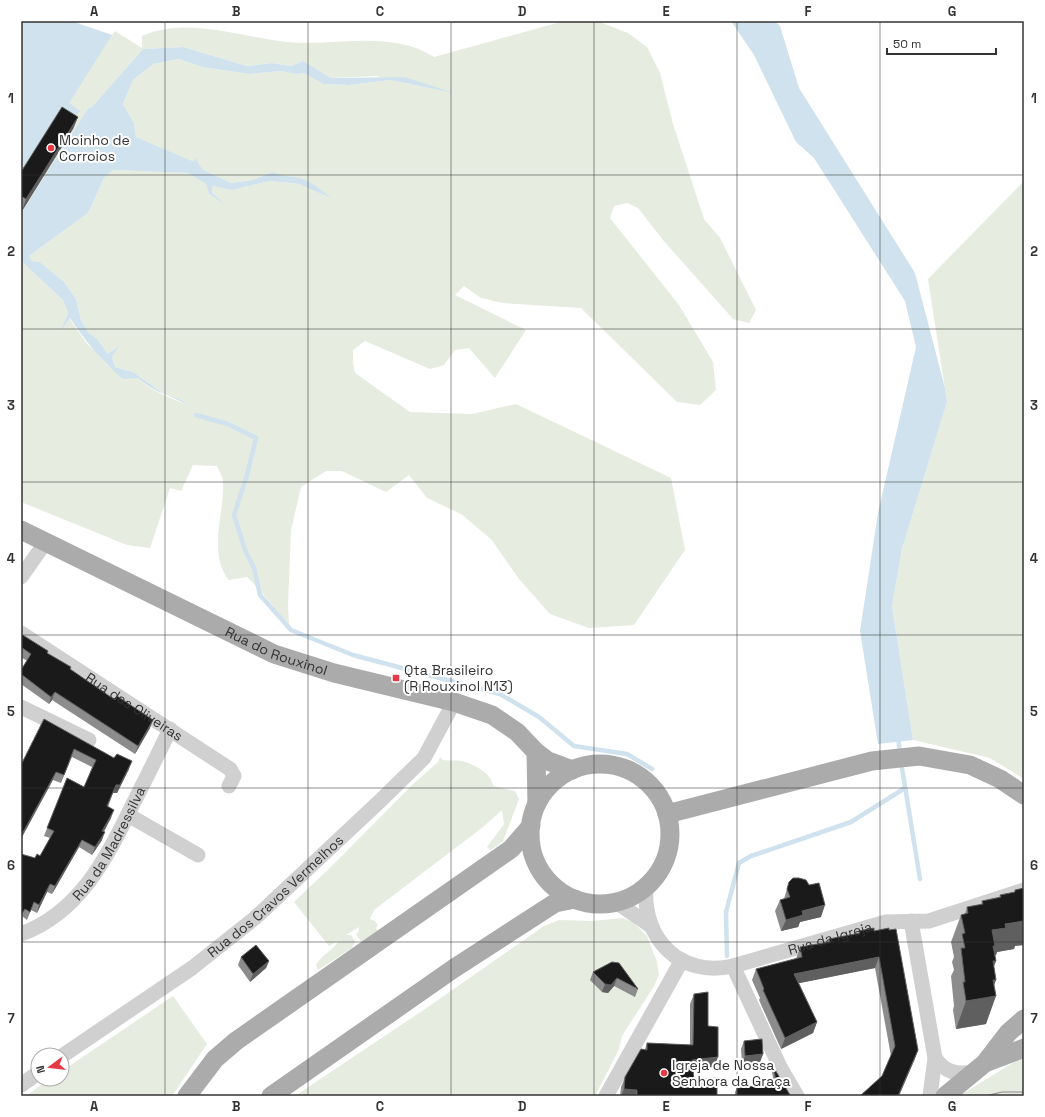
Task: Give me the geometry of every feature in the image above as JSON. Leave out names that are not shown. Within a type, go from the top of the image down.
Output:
[{"type":"main road","name":"Rua do Rouxinol","points":[[21,530],[274,654],[334,673],[454,702],[492,715],[517,732],[536,752],[548,761],[572,770]]},
{"type":"main road","points":[[536,752],[537,803],[531,826],[532,849],[540,870],[556,888],[575,899],[595,904],[616,902],[632,897],[646,887],[659,872],[667,854],[670,834],[667,814],[657,792],[640,776],[633,772],[618,766],[595,764],[572,770],[552,783],[537,803]]},
{"type":"main road","points":[[667,814],[872,761],[919,756],[959,762],[977,768],[1000,779],[1024,795]]},
{"type":"main road","points":[[187,1096],[215,1060],[236,1041],[510,849],[531,826]]},
{"type":"main road","points":[[271,1096],[453,969],[555,903],[575,899]]},
{"type":"main road","points":[[945,1096],[979,1068],[1008,1033],[1024,1019]]},
{"type":"main road","points":[[979,1068],[1024,1048]]},
{"type":"street","points":[[21,577],[45,543]]},
{"type":"street","name":"Rua das Oliveiras","points":[[21,632],[230,768],[234,776],[229,786]]},
{"type":"street","name":"Rua dos Cravos Vermelhos","points":[[70,1051],[192,968],[255,918],[424,758],[454,702]]},
{"type":"street","points":[[21,707],[89,740]]},
{"type":"street","name":"Rua da Madressilva","points":[[21,934],[32,930],[56,915],[83,891],[111,850],[170,729]]},
{"type":"street","points":[[128,815],[198,855]]},
{"type":"street","name":"Rua da Igreja","points":[[646,887],[645,902],[651,926],[663,945],[682,960],[693,966],[707,969],[733,966],[886,922],[929,921],[1024,890]]},
{"type":"street","name":"Rua da Igreja","points":[[616,902],[651,926]]},
{"type":"street","points":[[912,921],[935,1058],[930,1096]]},
{"type":"street","points":[[606,1096],[682,960]]},
{"type":"street","points":[[733,966],[780,1067],[797,1096]]},
{"type":"street","points":[[935,1058],[944,1069],[952,1072],[962,1074],[979,1068]]},
{"type":"street","points":[[21,1085],[30,1079]]},
{"type":"shaded area","points":[[21,21],[71,21],[112,35],[115,31],[142,48],[142,36],[159,30],[195,28],[287,42],[381,41],[417,49],[434,57],[564,21],[597,21],[628,33],[647,47],[660,73],[673,124],[704,219],[720,238],[756,310],[749,323],[733,319],[663,240],[638,208],[627,203],[614,206],[610,218],[679,305],[713,362],[716,390],[700,405],[677,402],[581,308],[502,303],[481,298],[464,286],[455,295],[526,330],[495,378],[469,348],[455,350],[444,365],[430,369],[365,341],[353,350],[355,373],[410,412],[472,414],[516,404],[671,478],[685,550],[634,625],[589,628],[550,614],[519,579],[491,539],[461,514],[427,498],[409,475],[386,492],[342,471],[326,471],[301,487],[291,530],[288,605],[289,625],[247,577],[229,580],[223,569],[219,558],[218,532],[223,481],[217,466],[193,465],[181,491],[170,488],[150,548],[127,545],[21,502],[21,261],[63,300],[68,313],[62,328],[69,318],[87,344],[98,353],[107,365],[138,378],[147,386],[163,395],[183,403],[189,408],[182,400],[164,394],[133,372],[115,367],[112,357],[117,346],[108,354],[98,340],[88,332],[81,320],[76,299],[64,282],[40,262],[32,261],[29,256],[88,213],[104,178],[113,170],[188,173],[206,184],[209,194],[222,203],[212,192],[212,186],[232,190],[270,181],[299,184],[330,197],[300,178],[279,175],[272,172],[253,180],[231,183],[202,169],[195,158],[194,163],[136,137],[134,123],[123,104],[133,80],[153,64],[179,59],[202,67],[249,74],[281,71],[296,74],[304,73],[323,84],[349,85],[390,80],[448,92],[376,76],[331,78],[303,61],[291,66],[272,63],[247,66],[183,47],[143,49],[91,108],[89,107],[21,213]]},
{"type":"shaded area","points":[[1024,181],[1024,779],[990,758],[913,740],[892,606],[902,549],[947,402],[928,279]]},
{"type":"shaded area","points":[[440,757],[443,760],[462,761],[471,764],[486,773],[492,781],[493,786],[515,791],[519,799],[503,841],[491,850],[487,847],[504,824],[502,810],[483,827],[374,910],[370,919],[375,921],[378,925],[376,928],[378,931],[364,941],[361,941],[356,935],[359,931],[359,927],[346,935],[351,935],[355,941],[352,948],[318,970],[316,965],[318,961],[338,941],[329,946],[294,902],[411,786],[438,762]]},
{"type":"shaded area","points":[[623,918],[634,923],[647,936],[657,962],[659,975],[654,986],[622,1036],[619,1049],[595,1096],[295,1096],[425,1009],[544,926],[559,920],[592,921]]},
{"type":"shaded area","points":[[173,996],[207,1044],[172,1096],[26,1096],[39,1087],[70,1087],[70,1066]]},
{"type":"shaded area","points":[[1024,1056],[1024,1096],[959,1096]]},
{"type":"water","points":[[21,21],[71,21],[112,35],[69,103],[80,111],[21,175]]},
{"type":"water","points":[[731,21],[775,21],[780,26],[799,88],[915,273],[945,388],[947,402],[902,549],[892,606],[913,740],[878,744],[860,631],[878,513],[916,347],[905,301],[814,158],[796,142],[754,55]]},
{"type":"water","points":[[183,47],[247,66],[272,63],[291,66],[303,61],[331,78],[405,77],[454,93],[390,80],[349,85],[323,84],[304,73],[296,74],[281,71],[249,74],[202,67],[179,59],[153,64],[133,80],[123,104],[134,123],[136,137],[194,162],[195,157],[202,169],[231,183],[253,180],[272,172],[300,178],[317,186],[331,198],[299,184],[270,181],[232,190],[212,186],[212,192],[225,205],[209,194],[206,184],[188,173],[113,170],[104,178],[88,213],[29,256],[32,261],[40,262],[64,282],[76,299],[81,320],[88,332],[98,340],[108,354],[119,345],[112,357],[115,367],[133,372],[164,394],[138,378],[123,379],[94,350],[70,318],[61,330],[68,313],[63,300],[21,261],[21,213],[89,107],[91,108],[143,49]]},
{"type":"water","points":[[164,394],[182,400],[187,405],[182,402]]},
{"type":"building","name":"Moinho de Corroios","points":[[62,107],[78,117],[26,199],[21,196],[21,172]]},
{"type":"building","points":[[21,634],[48,651],[47,653],[71,667],[70,669],[115,700],[117,696],[153,720],[138,746],[55,692],[51,697],[21,674],[21,670],[31,654],[21,647]]},
{"type":"building","points":[[44,719],[114,758],[117,754],[132,761],[120,785],[116,785],[107,806],[114,810],[102,831],[105,832],[95,847],[82,840],[55,886],[50,884],[39,905],[34,902],[30,912],[25,909],[21,915],[21,854],[35,858],[37,854],[40,856],[54,831],[47,828],[67,778],[84,787],[96,760],[74,749],[64,775],[56,772],[21,836],[21,765]]},
{"type":"building","points":[[793,878],[806,880],[809,885],[819,883],[825,905],[802,911],[803,915],[786,920],[780,900],[790,897],[787,889],[789,882]]},
{"type":"building","points":[[1024,888],[1024,921],[1005,924],[1006,928],[992,930],[996,961],[993,961],[996,980],[993,980],[996,996],[966,1001],[963,982],[965,982],[961,948],[965,948],[962,934],[965,933],[961,915],[968,913],[967,907],[983,904],[982,901],[1001,897],[1000,895],[1015,892],[1015,890]]},
{"type":"building","points":[[874,928],[874,931],[889,928],[889,930],[896,929],[918,1050],[898,1096],[860,1096],[882,1076],[895,1046],[879,957],[794,974],[817,1022],[785,1038],[763,990],[764,989],[756,969],[802,957],[800,947],[830,942],[829,939],[860,933],[859,931]]},
{"type":"building","points":[[256,945],[269,961],[253,974],[241,957]]},
{"type":"building","points":[[612,962],[619,963],[638,989],[617,978],[611,985],[605,984],[593,972]]},
{"type":"building","points":[[708,992],[708,1026],[718,1027],[718,1057],[692,1060],[694,1080],[717,1078],[717,1096],[637,1096],[637,1090],[624,1089],[625,1077],[641,1049],[647,1050],[647,1043],[693,1045],[694,994]]},
{"type":"building","points":[[762,1039],[763,1054],[745,1056],[744,1041]]},
{"type":"building","points":[[774,1068],[790,1095],[737,1096],[737,1088],[776,1084]]},
{"type":"waterway","points":[[196,415],[228,424],[256,438],[247,475],[234,515],[245,550],[254,568],[260,595],[291,630],[353,655],[500,694],[539,717],[574,746],[627,754],[652,769]]},
{"type":"waterway","points":[[898,737],[900,753]]},
{"type":"waterway","points":[[901,762],[920,879]]},
{"type":"waterway","points":[[727,956],[726,912],[739,863],[751,856],[851,822],[905,788]]},
{"type":"tram line","points":[[985,1096],[1002,1092],[1024,1092]]},
{"type":"place","name":"Moinho de Corroios","points":[[51,148]]},
{"type":"place","name":"Qta Brasileiro (R Rouxinol N13)","points":[[396,678]]},
{"type":"place","name":"Igreja de Nossa Senhora da Graça","points":[[664,1073]]}]
